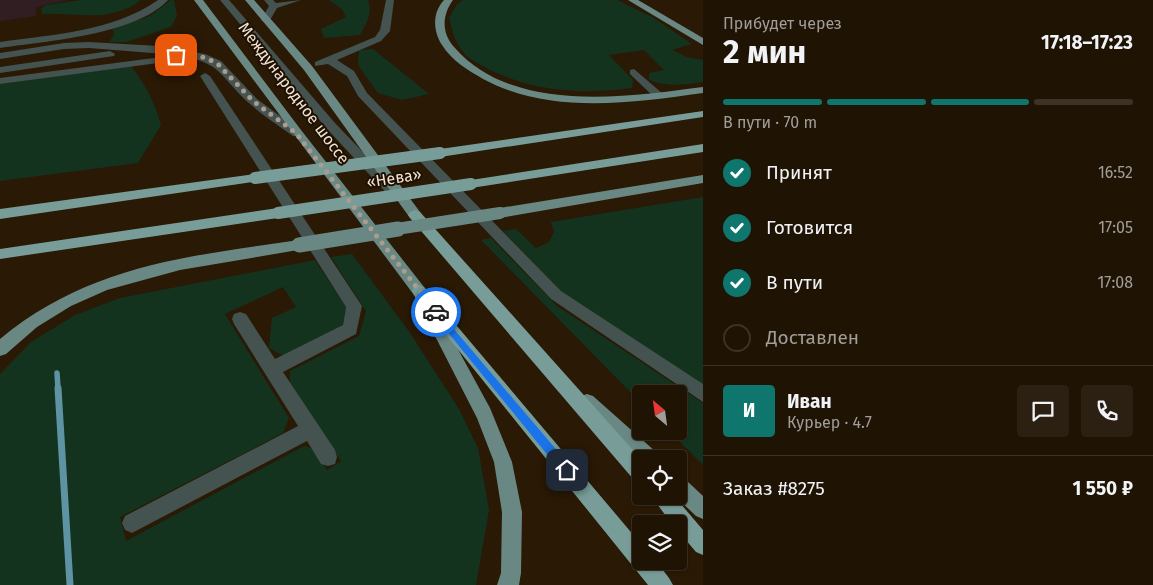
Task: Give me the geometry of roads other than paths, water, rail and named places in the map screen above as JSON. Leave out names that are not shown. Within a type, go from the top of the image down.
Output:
[{"type":"highway","name":"«Нева»","points":[[0,214],[440,153],[703,114]]},
{"type":"highway","name":"«Нева»","points":[[0,254],[703,148]]},
{"type":"highway","points":[[415,215],[553,370],[632,462]]},
{"type":"highway","name":"Международное шоссе","points":[[419,291],[632,549]]},
{"type":"highway","points":[[669,505],[703,545]]},
{"type":"highway","name":"Международное шоссе","points":[[650,570],[662,585]]},
{"type":"main road","name":"Международное шоссе","points":[[198,0],[296,133],[419,291]]},
{"type":"main road","points":[[249,0],[308,68],[415,215]]},
{"type":"main road","points":[[449,0],[444,4],[440,14],[439,24],[443,40],[454,54],[487,78],[544,96],[582,101],[659,96],[703,90]]},
{"type":"main road","points":[[632,0],[703,42]]},
{"type":"main road","points":[[0,349],[15,334],[40,316],[68,300],[104,285],[150,271],[703,180]]},
{"type":"main road","points":[[419,291],[484,414],[503,462],[512,512],[512,573],[508,585]]},
{"type":"main road","points":[[553,370],[639,450]]},
{"type":"main road","points":[[687,494],[703,509]]},
{"type":"street","points":[[93,29],[129,19],[152,9],[164,0]]},
{"type":"street","points":[[224,0],[331,126],[415,215]]},
{"type":"street","points":[[266,20],[271,3],[297,0]]},
{"type":"street","points":[[390,0],[385,30],[378,39],[325,63],[347,69],[355,78],[362,94],[556,295],[703,394]]},
{"type":"street","points":[[0,43],[129,19]]},
{"type":"street","points":[[0,43],[102,28],[109,32],[103,41],[89,45]]},
{"type":"street","points":[[0,56],[64,46],[89,45],[174,51],[205,57],[231,76],[243,109],[354,306],[350,329],[272,369]]},
{"type":"street","points":[[0,70],[122,52],[174,51]]},
{"type":"street","points":[[0,76],[123,59],[205,57]]},
{"type":"street","points":[[0,81],[174,58],[205,57]]},
{"type":"street","points":[[634,72],[659,96]]},
{"type":"street","points":[[205,76],[243,109],[296,133]]},
{"type":"street","points":[[240,319],[328,457]]},
{"type":"street","points":[[132,523],[310,429]]},
{"type":"waterway","points":[[57,373],[58,389]]},
{"type":"waterway","points":[[58,388],[70,585]]}]
